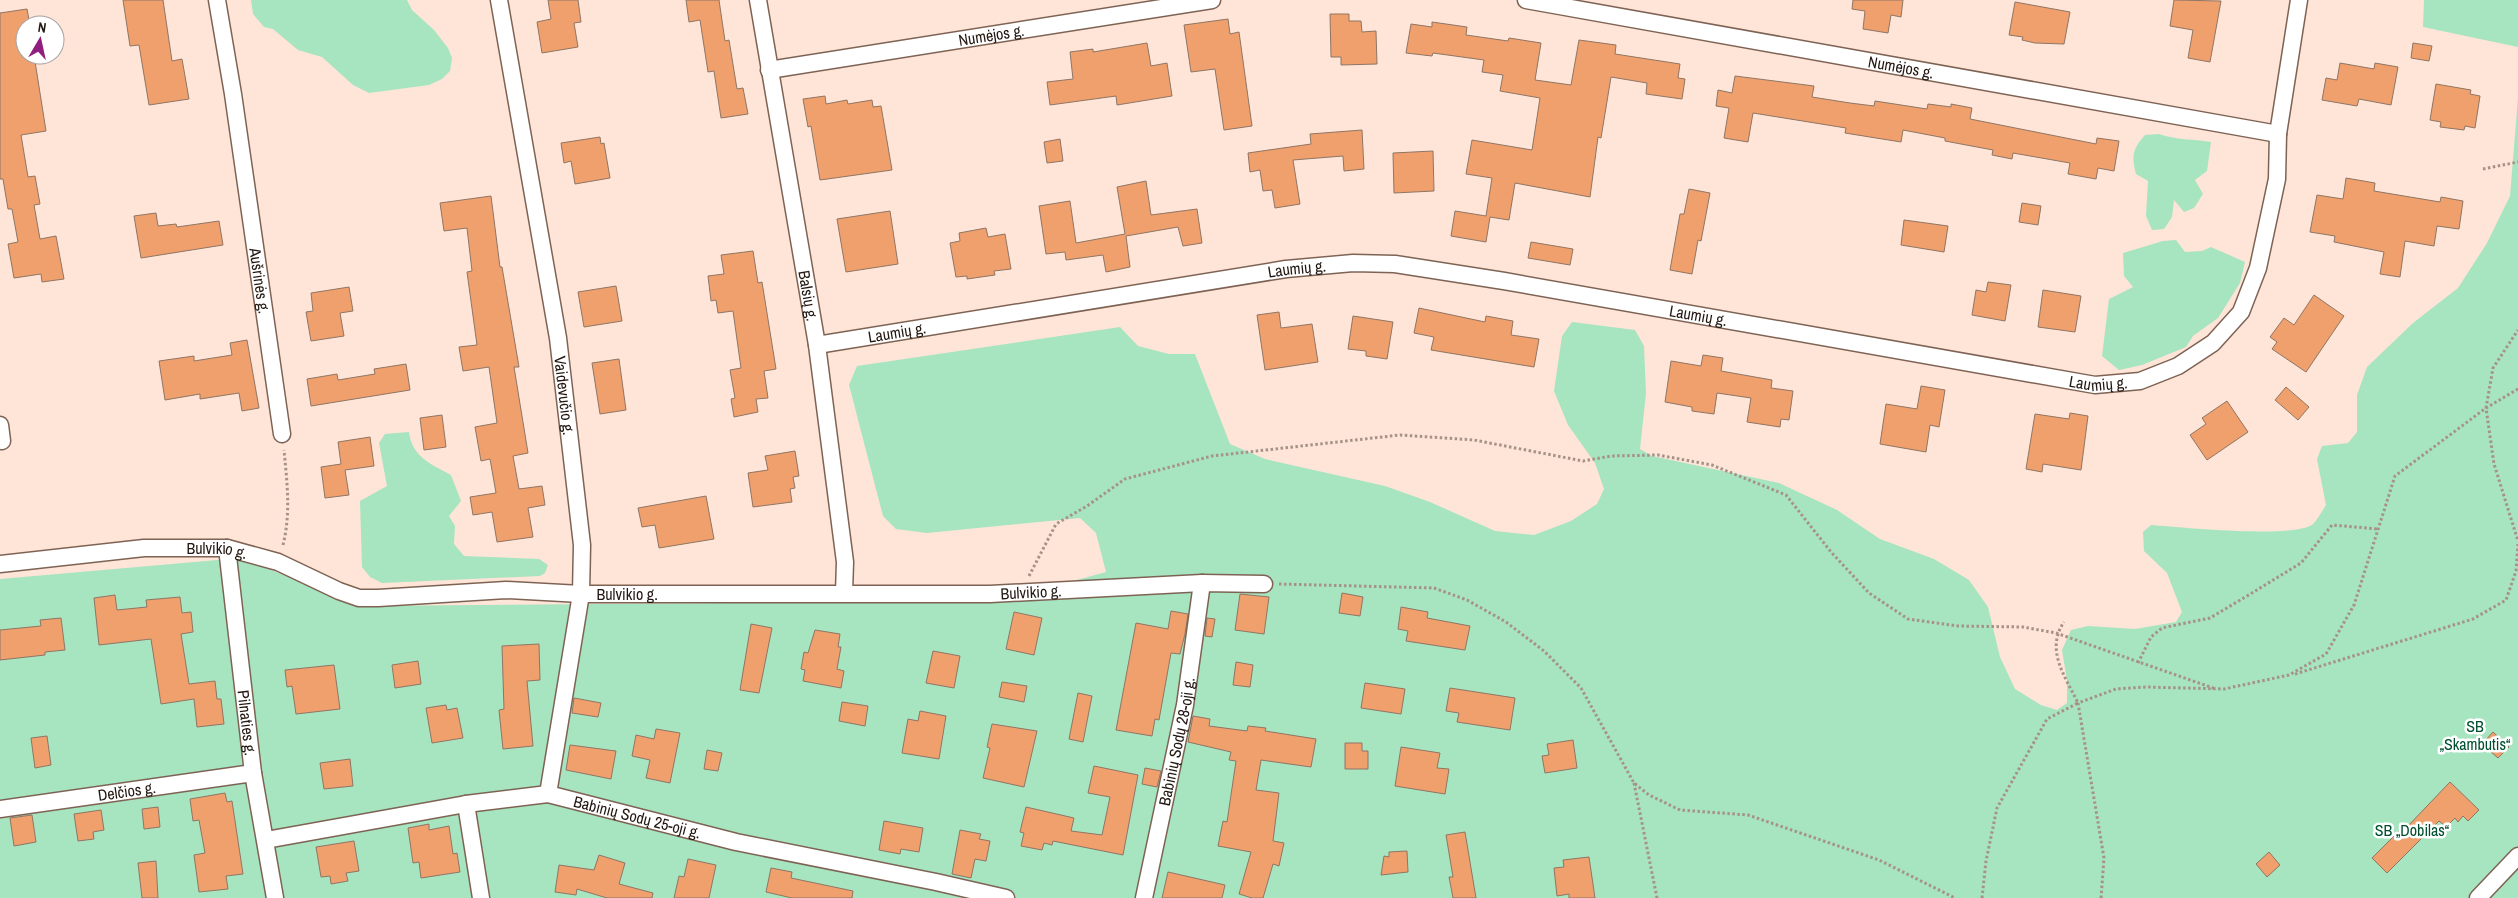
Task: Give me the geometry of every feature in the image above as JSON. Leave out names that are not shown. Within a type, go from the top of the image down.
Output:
[{"type":"street","name":"Aušrinės g.","points":[[217,0],[234,94],[282,434]]},
{"type":"street","name":"Vaidevučio g.","points":[[499,0],[558,338],[582,545],[581,594],[548,794]]},
{"type":"street","name":"Balsių g.","points":[[758,0],[817,344],[846,562],[844,593]]},
{"type":"street","name":"Numėjos g.","points":[[769,70],[1212,0]]},
{"type":"street","name":"Numėjos g.","points":[[1526,0],[2278,134]]},
{"type":"street","name":"Laumių g.","points":[[817,344],[1286,269],[1353,263],[1395,264],[1504,281],[2095,385],[2140,381],[2178,366],[2213,343],[2241,312],[2258,268],[2275,187],[2278,134],[2300,0]]},
{"type":"street","name":"Bulvikio g.","points":[[0,564],[144,548],[227,548],[278,562],[339,591],[359,598],[506,590],[581,594],[990,594],[1202,583],[1264,584]]},
{"type":"street","name":"Pilnaties g.","points":[[227,548],[254,773],[274,898]]},
{"type":"street","name":"Babinių Sodų 28-oji g.","points":[[1144,898],[1185,705],[1202,583]]},
{"type":"street","name":"Delčios g.","points":[[0,809],[254,773]]},
{"type":"street","name":"Babinių Sodų 25-oji g.","points":[[266,840],[466,804],[548,794],[736,842],[1006,898]]},
{"type":"street","points":[[466,804],[481,898]]},
{"type":"street","points":[[2478,898],[2518,856]]},
{"type":"path","points":[[2483,169],[2518,162]]},
{"type":"path","points":[[1982,898],[1986,861],[1997,808],[2047,719],[2078,703],[2116,689],[2146,687],[2216,689],[2289,675],[2473,619],[2506,600],[2516,571],[2518,543],[2494,464],[2486,408],[2493,368],[2518,330]]},
{"type":"path","points":[[2289,675],[2326,654],[2354,605],[2395,476],[2486,408],[2518,389]]},
{"type":"path","points":[[278,562],[288,528],[288,493],[282,434]]},
{"type":"path","points":[[1020,592],[1056,524],[1087,506],[1125,479],[1212,456],[1400,435],[1474,440],[1583,461],[1611,456],[1658,456],[1712,465],[1786,495],[1831,552],[1869,593],[1908,619],[1958,626],[2023,627],[2056,633],[2216,689]]},
{"type":"path","points":[[2138,663],[2151,637],[2162,628],[2210,618],[2255,591],[2301,563],[2332,525],[2378,530]]},
{"type":"path","points":[[1264,584],[1434,588],[1468,600],[1514,628],[1544,651],[1582,688],[1634,783],[1657,898]]},
{"type":"path","points":[[2064,622],[2056,633],[2055,654],[2078,703],[2104,858],[2101,898]]},
{"type":"path","points":[[1634,783],[1649,795],[1680,810],[1748,815],[1878,860],[1955,898]]},
{"type":"green space","points":[[251,0],[407,0],[412,10],[434,30],[448,48],[452,58],[450,71],[442,79],[429,85],[369,93],[353,85],[322,57],[298,50],[273,29],[264,27],[253,14]]},
{"type":"green space","points":[[2424,0],[2518,0],[2518,47],[2423,27]]},
{"type":"green space","points":[[2518,98],[2518,898],[0,898],[0,579],[240,558],[364,606],[1001,601],[1106,572],[1096,533],[1080,518],[927,533],[896,529],[883,516],[849,385],[857,366],[1120,327],[1138,346],[1169,354],[1195,354],[1230,444],[1265,459],[1385,486],[1430,502],[1495,531],[1534,535],[1571,521],[1597,504],[1604,489],[1595,463],[1568,425],[1554,391],[1562,336],[1572,322],[1635,330],[1644,346],[1646,393],[1640,449],[1652,456],[1779,483],[1837,510],[1880,539],[1934,559],[1969,580],[1988,607],[2000,657],[2015,689],[2041,705],[2057,710],[2067,703],[2067,680],[2062,650],[2071,630],[2088,626],[2135,629],[2176,622],[2182,612],[2167,573],[2144,551],[2143,532],[2151,525],[2210,530],[2284,531],[2302,528],[2313,524],[2317,520],[2326,505],[2317,459],[2322,446],[2348,443],[2357,432],[2357,395],[2367,367],[2413,323],[2458,288],[2487,243],[2510,196]]},
{"type":"green space","points":[[2159,134],[2211,142],[2207,171],[2195,180],[2203,194],[2194,208],[2184,212],[2174,200],[2172,217],[2164,229],[2152,230],[2146,216],[2148,181],[2136,174],[2133,157],[2138,144],[2145,135]]},
{"type":"green space","points":[[2176,240],[2185,252],[2202,251],[2211,247],[2245,262],[2240,283],[2218,318],[2193,336],[2186,347],[2142,365],[2119,370],[2102,356],[2109,299],[2133,287],[2124,276],[2123,253],[2163,241]]},
{"type":"green space","points":[[409,432],[411,441],[418,454],[451,475],[461,501],[449,516],[455,526],[454,544],[464,556],[539,559],[548,565],[545,573],[540,576],[382,583],[370,577],[362,567],[360,501],[387,486],[379,443],[385,434]]},
{"type":"building","points":[[123,0],[163,0],[172,61],[182,59],[189,99],[149,105],[139,45],[130,46]]},
{"type":"building","points":[[548,0],[578,0],[581,22],[574,23],[578,47],[542,53],[537,22],[551,19]]},
{"type":"building","points":[[686,0],[719,0],[725,41],[729,40],[737,89],[743,88],[748,114],[721,118],[714,71],[708,72],[700,20],[689,22]]},
{"type":"building","points":[[1853,0],[1903,0],[1901,17],[1891,15],[1888,33],[1863,29],[1865,11],[1852,9]]},
{"type":"building","points":[[2174,0],[2221,1],[2210,62],[2188,58],[2193,30],[2170,26]]},
{"type":"building","points":[[2015,2],[2070,12],[2064,44],[2035,43],[2022,40],[2023,37],[2009,35]]},
{"type":"building","points":[[27,9],[28,15],[15,15],[15,65],[36,65],[46,131],[21,135],[28,177],[35,176],[40,204],[34,205],[40,239],[56,236],[64,279],[42,282],[41,274],[14,278],[8,244],[18,242],[12,209],[8,209],[3,179],[0,179],[0,13]]},
{"type":"building","points":[[1330,14],[1349,14],[1349,21],[1361,21],[1362,32],[1376,31],[1377,64],[1341,65],[1341,57],[1331,57]]},
{"type":"building","points":[[1228,19],[1230,34],[1239,32],[1252,126],[1224,130],[1215,69],[1191,72],[1184,25]]},
{"type":"building","points":[[1432,22],[1467,27],[1466,35],[1508,41],[1509,38],[1541,43],[1535,80],[1571,85],[1579,40],[1616,45],[1615,54],[1680,64],[1678,78],[1685,79],[1682,99],[1646,94],[1647,83],[1611,77],[1601,138],[1598,137],[1590,197],[1515,183],[1509,220],[1490,217],[1486,242],[1451,236],[1455,211],[1486,216],[1492,178],[1466,174],[1472,140],[1532,150],[1540,98],[1500,91],[1503,75],[1482,72],[1484,60],[1433,53],[1432,56],[1406,53],[1411,24],[1432,27]]},
{"type":"building","points":[[1147,43],[1151,66],[1167,63],[1172,96],[1117,105],[1116,96],[1050,105],[1047,82],[1073,79],[1070,52],[1093,49],[1093,52]]},
{"type":"building","points":[[2413,43],[2432,46],[2429,61],[2411,58]]},
{"type":"building","points":[[2340,63],[2374,69],[2375,63],[2398,67],[2391,105],[2359,99],[2357,106],[2322,100],[2326,78],[2337,80]]},
{"type":"building","points":[[1735,76],[1814,86],[1812,97],[1850,103],[1874,106],[1875,101],[1927,109],[1928,104],[1951,107],[1951,104],[1972,108],[1970,119],[2096,144],[2097,138],[2119,141],[2114,171],[2098,168],[2096,179],[2068,174],[2070,163],[2013,153],[2012,159],[1992,155],[1993,150],[1945,141],[1945,138],[1903,130],[1901,142],[1845,133],[1846,128],[1753,113],[1748,142],[1724,138],[1729,108],[1716,106],[1718,90],[1732,93]]},
{"type":"building","points":[[2436,84],[2471,90],[2470,94],[2480,96],[2475,128],[2465,126],[2464,130],[2440,127],[2441,122],[2430,120]]},
{"type":"building","points":[[825,96],[826,104],[847,100],[848,104],[872,100],[873,107],[881,106],[892,170],[820,180],[811,126],[808,127],[803,99]]},
{"type":"building","points":[[1362,130],[1364,169],[1344,171],[1343,156],[1293,160],[1300,204],[1275,208],[1272,190],[1263,191],[1260,170],[1250,172],[1248,153],[1311,144],[1310,134]]},
{"type":"building","points":[[600,137],[601,144],[604,143],[610,178],[575,184],[571,161],[564,163],[561,143]]},
{"type":"building","points":[[1060,139],[1063,161],[1047,163],[1044,142]]},
{"type":"building","points":[[1433,151],[1434,191],[1394,193],[1393,153]]},
{"type":"building","points":[[2346,178],[2375,183],[2374,191],[2440,202],[2441,197],[2463,201],[2459,229],[2437,226],[2434,246],[2405,241],[2400,277],[2380,274],[2384,252],[2334,242],[2335,236],[2310,232],[2317,195],[2343,199]]},
{"type":"building","points":[[1146,181],[1151,215],[1197,209],[1202,243],[1183,246],[1178,227],[1126,236],[1130,267],[1106,272],[1103,255],[1066,260],[1065,252],[1046,254],[1039,206],[1070,201],[1076,243],[1125,234],[1117,187]]},
{"type":"building","points":[[1689,189],[1710,193],[1701,241],[1698,240],[1692,274],[1670,270],[1680,214],[1684,214]]},
{"type":"building","points":[[491,196],[500,267],[502,267],[519,367],[514,367],[528,453],[513,456],[519,489],[542,486],[545,505],[528,508],[533,537],[497,542],[492,512],[473,515],[470,497],[496,493],[490,459],[481,461],[475,427],[497,423],[489,367],[463,371],[459,347],[477,345],[467,272],[472,271],[467,228],[444,231],[440,203]]},
{"type":"building","points":[[2022,203],[2041,206],[2038,225],[2019,222]]},
{"type":"building","points":[[890,211],[898,264],[846,272],[837,219]]},
{"type":"building","points":[[156,213],[158,226],[176,224],[177,227],[219,221],[223,245],[141,258],[134,216]]},
{"type":"building","points":[[1904,220],[1948,226],[1944,252],[1901,245]]},
{"type":"building","points":[[986,228],[988,237],[1005,234],[1011,269],[994,271],[995,275],[967,279],[967,276],[956,277],[950,243],[960,241],[959,233]]},
{"type":"building","points":[[1531,242],[1573,249],[1570,265],[1528,258]]},
{"type":"building","points":[[753,251],[758,283],[762,282],[776,369],[764,371],[768,398],[756,399],[758,412],[734,417],[731,399],[735,398],[730,370],[741,368],[733,311],[718,313],[716,300],[711,301],[708,276],[724,274],[721,255]]},
{"type":"building","points":[[1988,282],[2011,285],[2005,321],[1972,315],[1976,290],[1986,292]]},
{"type":"building","points":[[616,286],[622,321],[584,327],[578,292]]},
{"type":"building","points":[[349,287],[353,311],[340,313],[344,336],[311,341],[306,312],[313,311],[311,293]]},
{"type":"building","points":[[2043,290],[2081,296],[2075,332],[2038,327]]},
{"type":"building","points":[[2314,295],[2344,316],[2306,372],[2272,349],[2277,342],[2270,337],[2284,318],[2294,325]]},
{"type":"building","points":[[1419,308],[1485,322],[1486,316],[1513,321],[1511,335],[1539,339],[1534,367],[1431,350],[1434,337],[1414,333]]},
{"type":"building","points":[[1279,312],[1281,328],[1312,324],[1318,362],[1265,370],[1257,315]]},
{"type":"building","points":[[1353,316],[1393,322],[1387,359],[1366,356],[1366,351],[1348,349]]},
{"type":"building","points":[[247,340],[259,408],[242,411],[239,393],[200,399],[200,394],[165,400],[159,361],[194,356],[194,361],[232,355],[230,343]]},
{"type":"building","points":[[1703,355],[1723,358],[1721,371],[1772,380],[1771,388],[1793,391],[1789,420],[1781,419],[1780,427],[1747,422],[1751,398],[1717,393],[1714,414],[1692,411],[1692,407],[1665,402],[1671,361],[1701,366]]},
{"type":"building","points":[[619,359],[626,410],[600,414],[592,363]]},
{"type":"building","points":[[406,364],[410,390],[311,406],[307,379],[337,374],[338,380],[375,374],[374,369]]},
{"type":"building","points":[[1921,386],[1945,390],[1939,427],[1930,425],[1926,452],[1880,444],[1886,404],[1917,409]]},
{"type":"building","points":[[2286,387],[2309,407],[2298,420],[2275,400]]},
{"type":"building","points":[[2227,401],[2248,432],[2207,460],[2190,435],[2206,424],[2202,418]]},
{"type":"building","points":[[2070,413],[2088,416],[2081,470],[2043,464],[2042,472],[2026,469],[2035,414],[2069,419]]},
{"type":"building","points":[[442,415],[446,447],[424,450],[420,418]]},
{"type":"building","points":[[370,437],[374,466],[345,470],[349,495],[325,498],[321,467],[341,464],[338,442]]},
{"type":"building","points":[[795,451],[799,476],[793,477],[795,488],[790,489],[792,502],[753,507],[748,473],[768,470],[765,456]]},
{"type":"building","points":[[706,496],[714,539],[659,548],[655,525],[642,527],[638,508]]},
{"type":"building","points":[[1342,593],[1363,597],[1360,616],[1339,613]]},
{"type":"building","points":[[1240,594],[1269,597],[1264,634],[1235,630]]},
{"type":"building","points":[[115,595],[117,610],[147,607],[146,600],[180,597],[182,613],[191,612],[193,632],[181,634],[189,684],[215,681],[217,699],[221,699],[224,724],[197,727],[194,699],[161,704],[151,639],[99,645],[94,598]]},
{"type":"building","points":[[1401,607],[1428,612],[1427,618],[1470,626],[1465,650],[1406,641],[1408,631],[1398,629]]},
{"type":"building","points":[[1171,611],[1188,614],[1185,634],[1180,654],[1171,653],[1159,720],[1155,719],[1152,736],[1116,730],[1136,623],[1168,629]]},
{"type":"building","points":[[1014,612],[1042,618],[1034,655],[1006,649]]},
{"type":"building","points":[[61,618],[65,650],[45,652],[45,655],[0,660],[0,630],[41,626],[40,620]]},
{"type":"building","points":[[1207,618],[1215,619],[1212,637],[1205,636]]},
{"type":"building","points":[[751,624],[772,628],[759,693],[740,690]]},
{"type":"building","points":[[815,630],[840,634],[838,647],[841,647],[837,669],[844,671],[841,688],[803,681],[805,670],[801,669],[804,652],[808,653]]},
{"type":"building","points":[[539,644],[540,680],[527,681],[533,746],[503,749],[499,710],[504,709],[502,646]]},
{"type":"building","points":[[933,651],[960,656],[954,688],[926,683]]},
{"type":"building","points":[[418,661],[421,684],[395,688],[392,665]]},
{"type":"building","points":[[1236,662],[1253,665],[1250,687],[1233,685]]},
{"type":"building","points":[[334,665],[340,709],[296,714],[292,686],[287,687],[285,670]]},
{"type":"building","points":[[1002,682],[1027,686],[1024,702],[999,697]]},
{"type":"building","points":[[1365,683],[1405,689],[1401,714],[1361,708]]},
{"type":"building","points":[[1450,688],[1515,698],[1510,730],[1457,722],[1459,713],[1446,711]]},
{"type":"building","points":[[1078,693],[1092,696],[1083,742],[1069,739]]},
{"type":"building","points":[[574,698],[601,703],[598,717],[572,713]]},
{"type":"building","points":[[842,702],[868,706],[865,726],[839,721]]},
{"type":"building","points":[[446,705],[447,710],[457,708],[463,738],[432,743],[426,708]]},
{"type":"building","points":[[920,711],[946,716],[939,759],[902,753],[908,719],[918,721]]},
{"type":"building","points":[[1193,716],[1210,719],[1209,726],[1247,731],[1248,726],[1266,728],[1265,731],[1316,739],[1311,767],[1261,760],[1256,790],[1279,793],[1273,841],[1284,843],[1279,866],[1273,864],[1263,898],[1252,898],[1239,894],[1251,852],[1218,846],[1223,821],[1227,822],[1236,761],[1229,760],[1231,752],[1188,742]]},
{"type":"building","points":[[992,724],[1037,731],[1024,787],[983,778],[990,748],[987,747]]},
{"type":"building","points":[[656,729],[680,733],[670,783],[646,778],[650,760],[632,756],[636,735],[654,739]]},
{"type":"building","points":[[2493,732],[2509,747],[2498,758],[2482,744]]},
{"type":"building","points":[[47,736],[51,765],[35,768],[31,738]]},
{"type":"building","points":[[1573,740],[1577,768],[1545,773],[1542,756],[1549,755],[1547,744]]},
{"type":"building","points":[[1345,743],[1362,743],[1362,751],[1368,751],[1368,769],[1345,769]]},
{"type":"building","points":[[570,745],[616,751],[611,779],[566,770]]},
{"type":"building","points":[[1401,747],[1440,753],[1437,768],[1449,769],[1445,794],[1395,786]]},
{"type":"building","points":[[707,750],[722,753],[718,771],[704,769]]},
{"type":"building","points":[[350,759],[353,786],[324,789],[320,763]]},
{"type":"building","points":[[1094,766],[1138,775],[1123,855],[1053,841],[1052,845],[1044,843],[1042,850],[1021,846],[1024,833],[1020,832],[1026,807],[1074,818],[1071,831],[1102,835],[1110,797],[1088,793]]},
{"type":"building","points":[[1145,768],[1161,771],[1157,787],[1142,784]]},
{"type":"building","points":[[2450,782],[2479,810],[2468,821],[2463,816],[2458,822],[2455,818],[2446,827],[2439,821],[2387,873],[2372,858],[2405,825],[2407,827]]},
{"type":"building","points":[[225,793],[227,802],[232,801],[243,874],[226,876],[228,889],[199,892],[194,855],[205,853],[199,820],[193,821],[190,799]]},
{"type":"building","points":[[158,807],[160,827],[144,829],[142,809]]},
{"type":"building","points":[[101,810],[104,830],[93,832],[94,839],[78,841],[74,814]]},
{"type":"building","points":[[32,815],[36,842],[14,846],[10,818]]},
{"type":"building","points":[[884,821],[923,828],[919,852],[901,849],[900,854],[879,850]]},
{"type":"building","points":[[429,824],[429,830],[449,826],[453,854],[457,853],[460,872],[421,878],[419,862],[413,863],[408,828]]},
{"type":"building","points":[[960,830],[981,834],[979,839],[990,841],[986,861],[975,859],[971,878],[952,874]]},
{"type":"building","points":[[1465,832],[1476,898],[1453,898],[1449,877],[1453,877],[1446,835]]},
{"type":"building","points":[[354,841],[359,871],[346,873],[348,881],[331,884],[330,876],[321,877],[316,847]]},
{"type":"building","points":[[1407,851],[1408,872],[1381,875],[1384,856],[1389,857],[1389,852]]},
{"type":"building","points":[[2269,852],[2280,865],[2267,877],[2256,864]]},
{"type":"building","points":[[599,855],[625,863],[619,884],[653,893],[652,898],[607,898],[577,889],[576,895],[555,892],[559,865],[594,870]]},
{"type":"building","points":[[1589,857],[1595,898],[1569,898],[1569,894],[1557,896],[1554,868],[1564,867],[1563,860]]},
{"type":"building","points":[[688,859],[716,865],[709,898],[674,898],[679,876],[684,877]]},
{"type":"building","points":[[156,861],[158,898],[142,898],[138,863]]},
{"type":"building","points":[[771,868],[792,872],[791,878],[853,891],[852,898],[792,898],[766,892]]},
{"type":"building","points":[[1168,872],[1225,885],[1222,898],[1162,898]]},
{"type":"park label","name":"SB „Skambutis“","points":[[2475,735]]},
{"type":"park label","name":"SB „Dobilas“","points":[[2412,830]]}]
